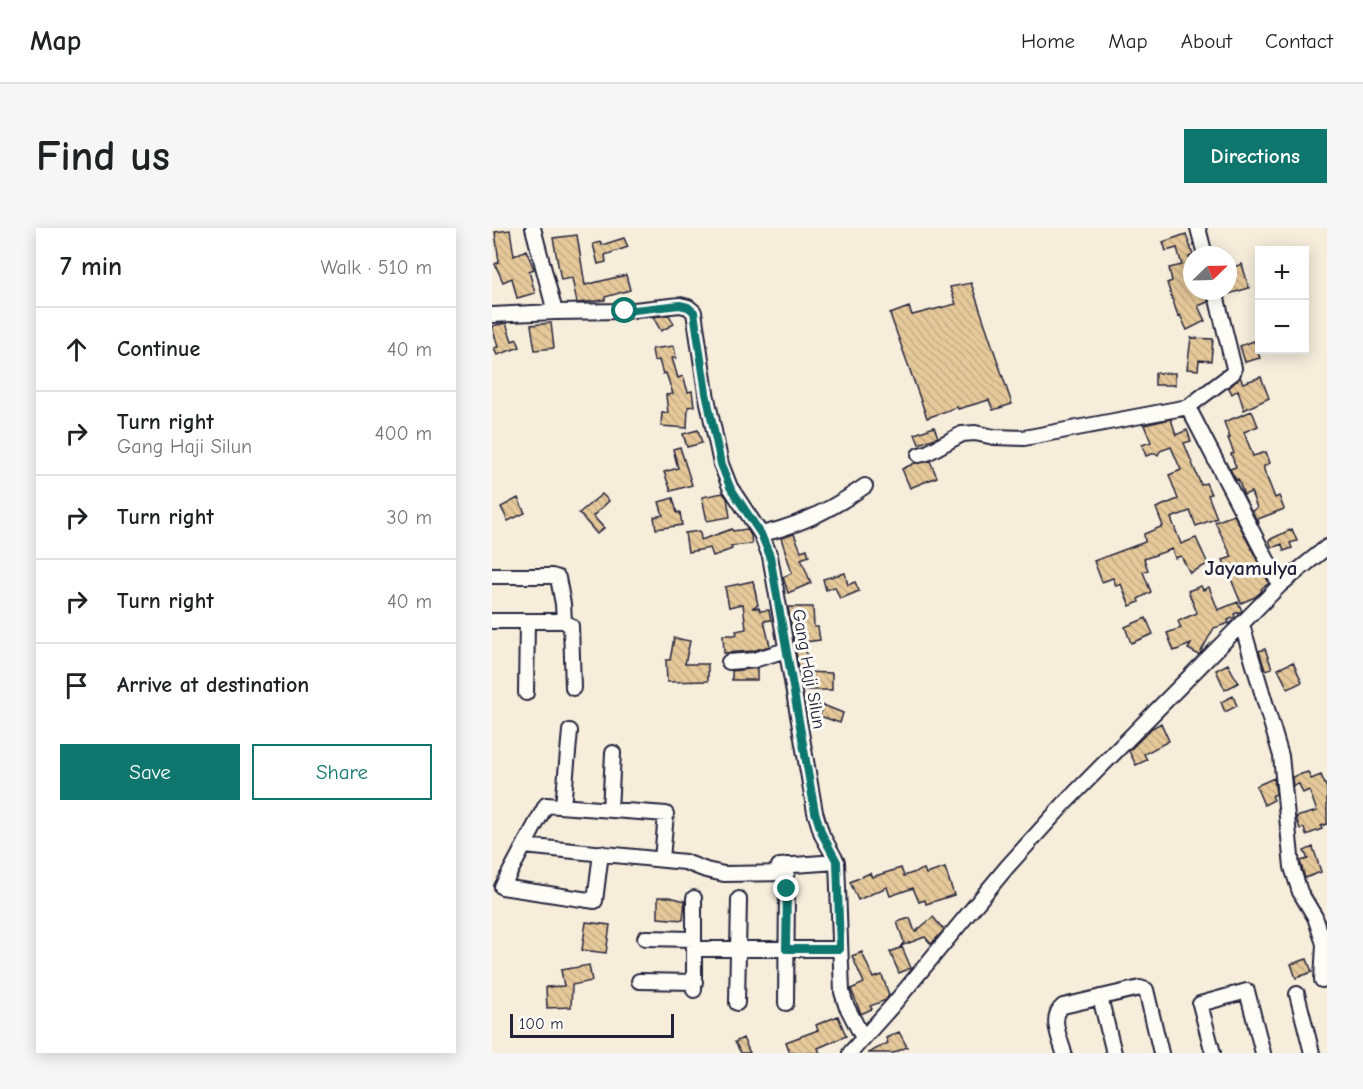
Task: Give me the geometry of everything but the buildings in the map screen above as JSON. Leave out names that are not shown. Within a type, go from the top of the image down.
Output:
[{"type":"street","points":[[492,315],[555,312],[532,228]]},
{"type":"street","points":[[1197,228],[1202,246]]},
{"type":"street","points":[[919,455],[962,434],[975,433],[994,437],[1024,438],[1188,407],[1233,373],[1234,368],[1217,300]]},
{"type":"street","name":"Gang Haji Silun","points":[[555,312],[625,311],[680,305],[694,312],[704,383],[721,464],[730,487],[761,534],[770,556],[815,812],[822,834],[837,862],[844,999],[863,1038]]},
{"type":"street","points":[[1188,407],[1280,585]]},
{"type":"street","points":[[761,534],[799,523],[845,500],[865,486]]},
{"type":"street","points":[[850,1053],[1007,867],[1064,804],[1280,585],[1327,547]]},
{"type":"street","points":[[492,576],[557,577],[564,621]]},
{"type":"street","points":[[492,621],[564,621],[571,626],[573,688]]},
{"type":"street","points":[[526,693],[527,621]]},
{"type":"street","points":[[1242,625],[1281,756],[1292,867],[1300,892],[1315,917],[1324,944],[1322,980]]},
{"type":"street","points":[[729,662],[754,660],[786,650]]},
{"type":"street","points":[[563,806],[570,730]]},
{"type":"street","points":[[610,810],[614,753]]},
{"type":"street","points":[[601,853],[595,901],[502,887],[546,805],[666,814],[662,859]]},
{"type":"street","points":[[524,846],[685,862],[724,874],[788,865],[837,862]]},
{"type":"street","points":[[786,1002],[787,889]]},
{"type":"street","points":[[639,981],[695,986],[694,898]]},
{"type":"street","points":[[737,1003],[739,899]]},
{"type":"street","points":[[645,938],[738,949],[840,949]]},
{"type":"street","points":[[1064,1053],[1056,1025],[1055,1016],[1058,1010],[1064,1006],[1140,988],[1146,990],[1161,1053]]},
{"type":"street","points":[[1213,1053],[1200,1004],[1247,991],[1263,1053]]},
{"type":"street","points":[[1297,994],[1312,1053]]},
{"type":"street","points":[[1100,997],[1114,1053]]},
{"type":"district","name":"Jayamulya","points":[[1251,568]]},
{"type":"route","points":[[625,311],[680,305],[694,312],[699,354],[721,464],[730,487],[761,534],[770,556],[815,812],[818,825],[837,862],[840,949],[786,949],[787,889]]}]
